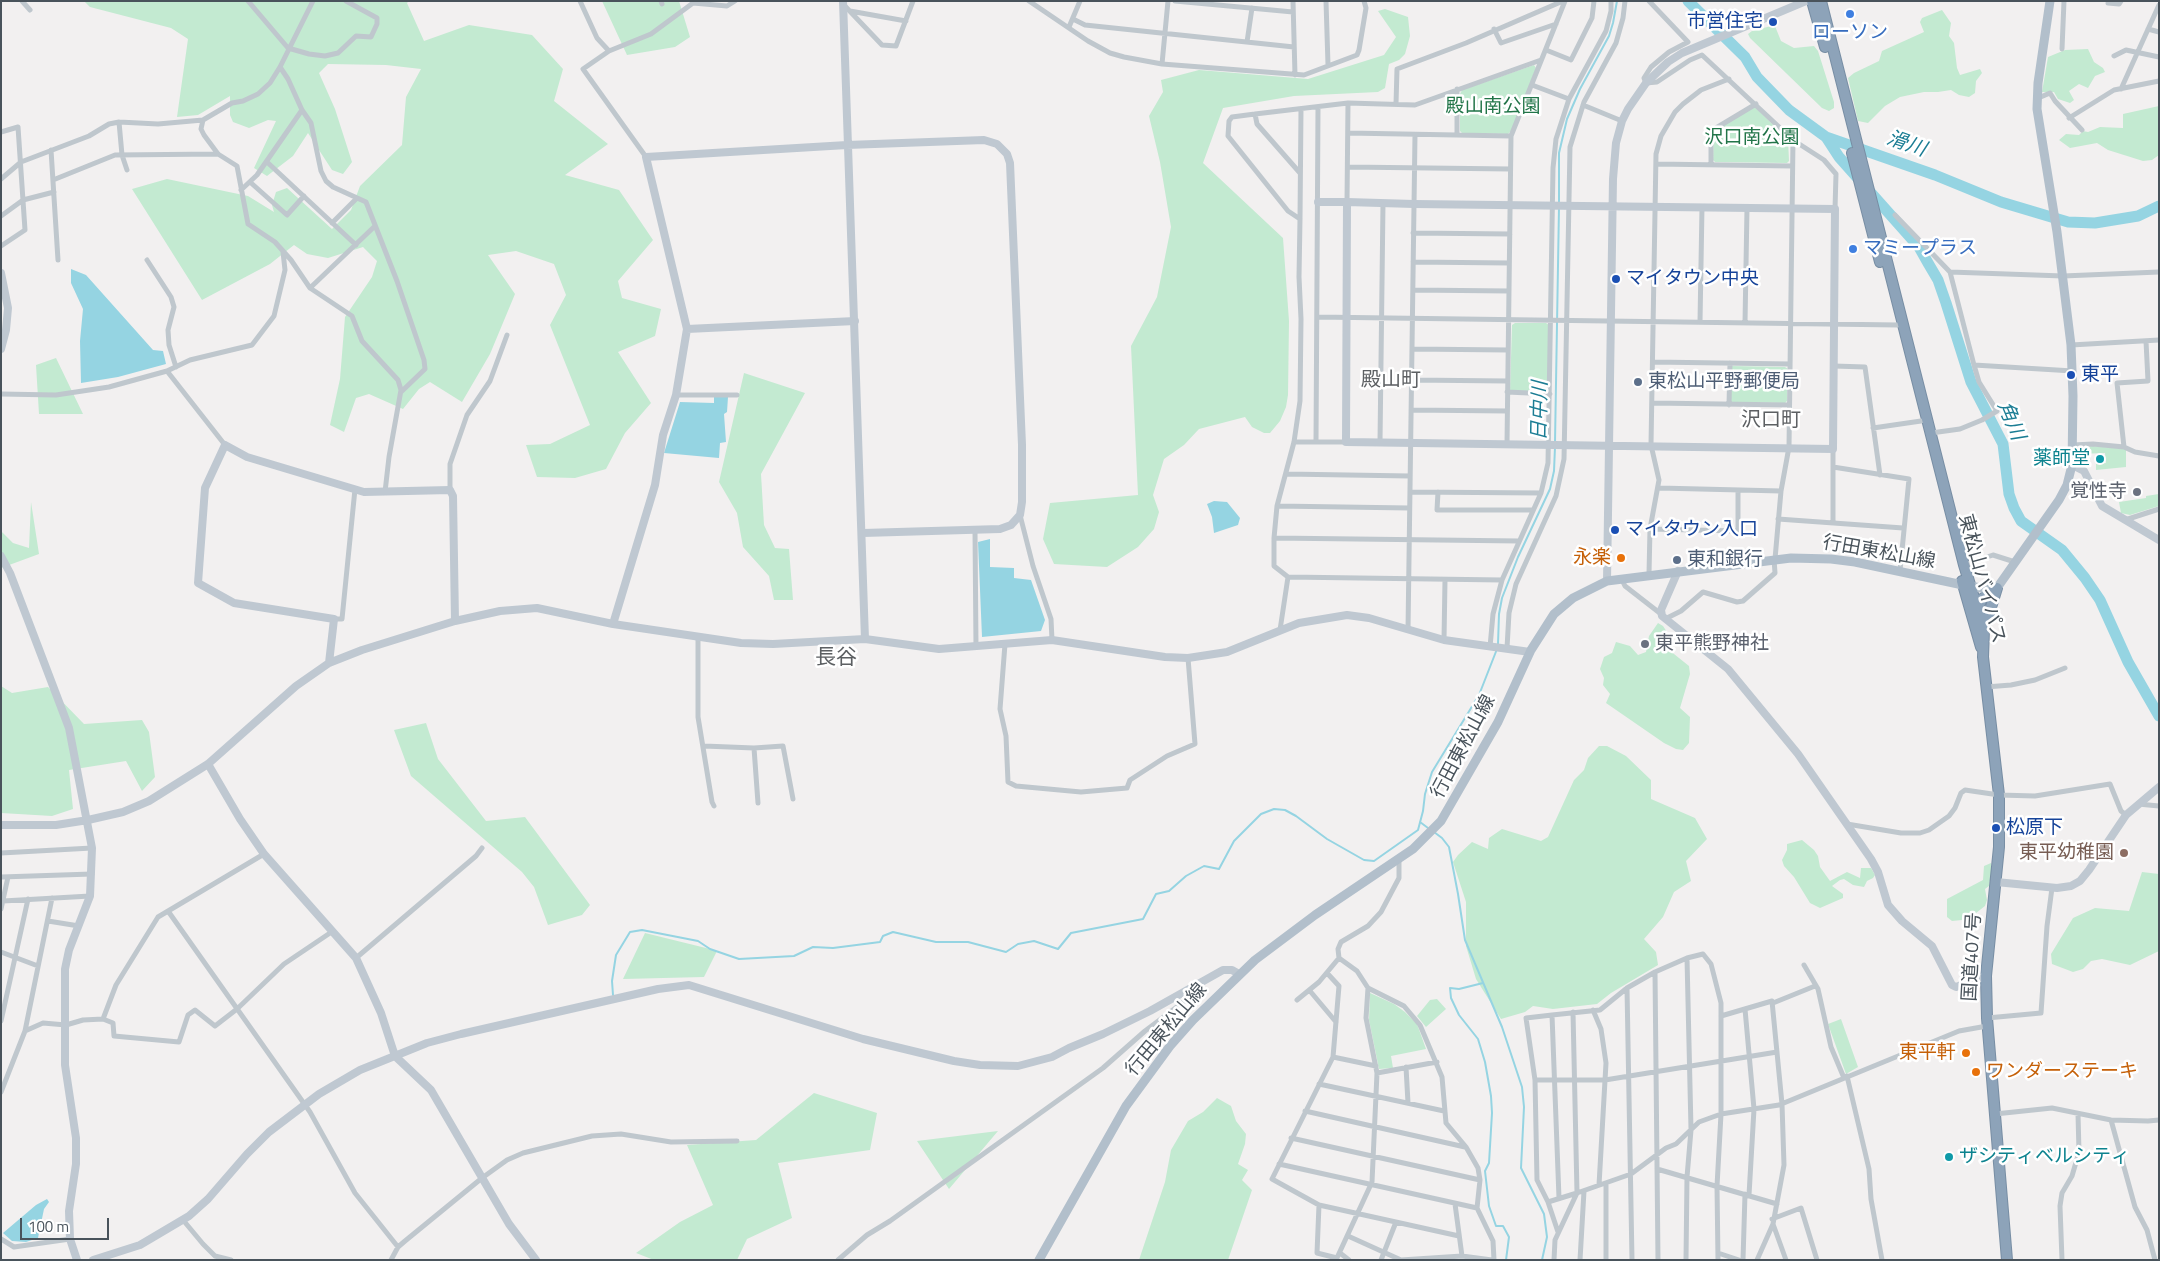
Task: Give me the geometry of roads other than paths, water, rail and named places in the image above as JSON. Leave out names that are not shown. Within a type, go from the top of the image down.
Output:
[{"type":"highway","points":[[1812,1],[1840,91]]},
{"type":"highway","points":[[1821,1],[1840,91],[1870,211]]},
{"type":"highway","name":"東松山バイパス","points":[[1870,211],[1921,422],[1967,586],[1977,606],[1984,630],[1983,657]]},
{"type":"highway","name":"東松山バイパス","points":[[1870,211],[1964,565],[1973,618],[1983,657]]},
{"type":"highway","points":[[1973,618],[1982,598],[1997,588]]},
{"type":"highway","points":[[1984,630],[1997,588]]},
{"type":"highway","name":"国道407号","points":[[1983,657],[1999,795],[1999,847],[1986,976],[1987,1022],[2008,1260]]},
{"type":"main road","points":[[1997,588],[2063,493],[2072,465],[2072,345],[2057,232],[2039,133],[2036,99],[2050,1]]},
{"type":"main road","name":"行田東松山線","points":[[1039,1260],[1107,1138],[1148,1076],[1188,1027],[1239,974],[1284,938],[1399,859],[1431,833],[1450,808],[1498,722],[1530,652],[1554,614],[1573,598],[1607,581],[1622,578],[1775,559],[1831,559],[1967,586],[1988,589],[1997,588]]},
{"type":"street","points":[[22,1],[30,10]]},
{"type":"street","points":[[248,1],[288,48],[325,56],[338,53],[356,36],[371,37],[377,24],[377,18],[346,1]]},
{"type":"street","points":[[1,179],[21,162],[89,136],[110,124],[118,122],[158,124],[203,120],[232,103],[243,101],[258,94],[270,83],[280,67],[313,1]]},
{"type":"street","points":[[580,1],[597,38],[609,51]]},
{"type":"street","points":[[613,624],[654,486],[663,435],[676,395],[687,329],[646,157],[583,70],[609,51],[651,34],[692,2],[717,3],[727,6],[735,1]]},
{"type":"street","points":[[843,3],[882,45],[896,46],[913,1]]},
{"type":"street","points":[[1029,1],[1088,41],[1124,58],[1162,64],[1295,75],[1304,75],[1356,55],[1360,50],[1366,8],[1364,1]]},
{"type":"street","points":[[1069,27],[1080,1]]},
{"type":"street","points":[[1162,64],[1168,1]]},
{"type":"street","points":[[1175,1],[1293,12]]},
{"type":"street","points":[[1293,1],[1295,75]]},
{"type":"street","points":[[1326,1],[1328,65]]},
{"type":"street","points":[[1507,444],[1511,136],[1564,1]]},
{"type":"street","points":[[1396,104],[1397,69],[1466,43],[1494,29],[1564,1]]},
{"type":"street","points":[[1546,50],[1571,60],[1592,18],[1594,1]]},
{"type":"street","points":[[1490,647],[1494,614],[1502,580],[1541,493],[1548,463],[1550,444],[1552,205],[1556,139],[1563,112],[1569,99],[1606,31],[1611,11],[1611,1]]},
{"type":"street","points":[[1506,648],[1509,613],[1516,584],[1556,496],[1564,459],[1570,147],[1583,105],[1616,43],[1623,18],[1625,1]]},
{"type":"street","points":[[1646,83],[1644,78],[1651,67],[1669,52],[1688,42],[1649,1]]},
{"type":"street","points":[[1607,581],[1614,156],[1622,121],[1646,83],[1668,62],[1708,42],[1806,1]]},
{"type":"street","points":[[2062,50],[2064,1]]},
{"type":"street","points":[[2108,3],[2119,4],[2121,1]]},
{"type":"street","points":[[843,3],[863,533],[865,638]]},
{"type":"street","points":[[2121,89],[2159,6]]},
{"type":"street","points":[[1247,42],[1252,8]]},
{"type":"street","points":[[850,11],[906,21]]},
{"type":"street","points":[[1073,20],[1085,25],[1294,47]]},
{"type":"street","points":[[1494,29],[1500,44],[1556,24]]},
{"type":"street","points":[[2148,29],[2159,32]]},
{"type":"street","points":[[2114,56],[2126,50],[2159,57]]},
{"type":"street","points":[[1646,83],[1657,82],[1690,60],[1702,55],[1793,140],[1824,160],[1836,174],[1833,523]]},
{"type":"street","points":[[1300,219],[1288,211],[1228,136],[1229,121],[1232,118],[1348,103],[1415,105],[1541,60]]},
{"type":"street","points":[[280,67],[288,79],[302,110],[311,123],[320,171],[332,187],[366,202],[397,281],[424,360],[424,369],[401,392]]},
{"type":"street","points":[[1649,574],[1650,529],[1659,488],[1651,445],[1655,206],[1658,143],[1675,112],[1701,90],[1729,79]]},
{"type":"street","points":[[2069,118],[2101,97],[2121,89],[2159,81]]},
{"type":"street","points":[[1532,85],[1569,99]]},
{"type":"street","points":[[1457,89],[1457,135]]},
{"type":"street","points":[[2036,99],[2050,93],[2069,118],[2082,130]]},
{"type":"street","points":[[1346,442],[1348,103]]},
{"type":"street","points":[[1711,165],[1711,131],[1756,104]]},
{"type":"street","points":[[1583,105],[1622,121]]},
{"type":"street","points":[[1316,442],[1318,107]]},
{"type":"street","points":[[1301,109],[1300,402],[1294,442],[1277,506],[1274,566],[1288,577],[1502,580]]},
{"type":"street","points":[[241,190],[267,162],[302,110]]},
{"type":"street","points":[[1255,114],[1257,124],[1300,173]]},
{"type":"street","points":[[203,120],[201,129],[218,154],[237,166],[248,224],[275,242],[310,288],[352,316],[362,342],[398,380],[401,392],[389,457],[385,492]]},
{"type":"street","points":[[118,122],[122,155],[127,170]]},
{"type":"street","points":[[1,132],[18,127],[26,230],[1,246]]},
{"type":"street","points":[[1348,133],[1511,136]]},
{"type":"street","points":[[1408,631],[1415,135]]},
{"type":"street","points":[[646,157],[847,145],[984,140],[1003,148],[1010,163],[1022,445],[1022,502],[1020,515],[1033,566],[1051,619],[1052,640]]},
{"type":"street","points":[[1663,616],[1681,611],[1703,592],[1737,602],[1743,601],[1775,573],[1781,491],[1789,447],[1793,140]]},
{"type":"street","points":[[51,150],[58,260]]},
{"type":"street","points":[[53,180],[115,155],[218,154]]},
{"type":"street","points":[[267,162],[356,245]]},
{"type":"street","points":[[1656,164],[1792,166]]},
{"type":"street","points":[[1348,167],[1510,169]]},
{"type":"street","points":[[250,182],[287,214],[304,196]]},
{"type":"street","points":[[1,216],[23,200],[54,192]]},
{"type":"street","points":[[332,223],[357,198]]},
{"type":"street","points":[[1318,202],[1835,209]]},
{"type":"street","points":[[1380,442],[1383,203]]},
{"type":"street","points":[[1700,322],[1702,207]]},
{"type":"street","points":[[1745,323],[1747,208]]},
{"type":"street","points":[[1895,215],[1950,272],[1979,382],[1996,411],[1984,419],[1960,429],[1930,433]]},
{"type":"street","points":[[310,288],[375,226]]},
{"type":"street","points":[[1414,233],[1510,234]]},
{"type":"street","points":[[1,394],[56,395],[109,387],[167,371],[190,360],[252,345],[274,316],[284,270],[283,252]]},
{"type":"street","points":[[148,260],[171,296],[174,308],[168,330],[169,345],[176,367]]},
{"type":"street","points":[[1413,262],[1509,263]]},
{"type":"street","points":[[1950,272],[2063,276],[2159,272]]},
{"type":"street","points":[[1,273],[8,308],[6,330],[1,349]]},
{"type":"street","points":[[1413,290],[1509,291]]},
{"type":"street","points":[[1317,317],[1898,325]]},
{"type":"street","points":[[687,329],[855,320]]},
{"type":"street","points":[[455,621],[454,496],[450,490],[450,464],[466,415],[490,381],[507,335]]},
{"type":"street","points":[[2072,345],[2159,340]]},
{"type":"street","points":[[2124,447],[2116,383],[2148,381],[2146,341]]},
{"type":"street","points":[[1412,349],[1508,350]]},
{"type":"street","points":[[1653,362],[1790,364]]},
{"type":"street","points":[[1729,405],[1730,363]]},
{"type":"street","points":[[1974,365],[2073,371]]},
{"type":"street","points":[[1834,366],[1865,367],[1880,475]]},
{"type":"street","points":[[167,371],[225,445],[247,457],[364,492],[450,490]]},
{"type":"street","points":[[1412,380],[1508,380]]},
{"type":"street","points":[[1507,392],[1550,394]]},
{"type":"street","points":[[676,395],[737,395]]},
{"type":"street","points":[[1653,404],[1789,405]]},
{"type":"street","points":[[1411,410],[1507,412]]},
{"type":"street","points":[[1873,428],[1921,422]]},
{"type":"street","points":[[1294,442],[1651,445],[1833,449]]},
{"type":"street","points":[[2073,445],[2093,444],[2124,447],[2135,452],[2159,456]]},
{"type":"street","points":[[225,445],[205,488],[198,583],[234,603],[334,620],[342,618],[355,489]]},
{"type":"street","points":[[2072,465],[2084,471],[2102,506],[2159,540]]},
{"type":"street","points":[[1833,467],[1909,479],[1900,572]]},
{"type":"street","points":[[1286,474],[1410,476]]},
{"type":"street","points":[[1659,488],[1781,491]]},
{"type":"street","points":[[1650,529],[1738,531],[1738,490]]},
{"type":"street","points":[[1410,492],[1541,493]]},
{"type":"street","points":[[1438,492],[1437,510],[1533,510]]},
{"type":"street","points":[[1277,506],[1410,508]]},
{"type":"street","points":[[2125,520],[2159,509]]},
{"type":"street","points":[[863,533],[1000,529],[1011,525],[1020,515]]},
{"type":"street","points":[[1778,519],[1903,528]]},
{"type":"street","points":[[975,531],[976,647]]},
{"type":"street","points":[[1274,538],[1519,541]]},
{"type":"street","points":[[1964,565],[1993,555],[2015,562]]},
{"type":"street","points":[[1,556],[10,573],[69,728],[92,848],[90,896],[69,950],[65,969],[65,1065],[76,1138],[76,1164],[69,1211],[70,1239],[77,1260]]},
{"type":"street","points":[[1663,616],[1678,571]]},
{"type":"street","points":[[1280,630],[1288,577]]},
{"type":"street","points":[[1622,578],[1626,586],[1728,669],[1798,754],[1878,872],[1888,905],[1902,921],[1925,938],[1932,946],[1952,985],[1956,987],[1986,976]]},
{"type":"street","points":[[1444,640],[1445,580]]},
{"type":"street","points":[[1,825],[56,825],[88,820],[123,812],[149,801],[208,764],[296,686],[328,663],[362,650],[455,621],[500,611],[530,608],[613,624],[741,643],[773,644],[865,638],[939,648],[976,647],[1052,640],[1166,657],[1188,658],[1227,652],[1280,630],[1314,620],[1347,616],[1369,618],[1444,640],[1530,652]]},
{"type":"street","points":[[328,663],[334,620]]},
{"type":"street","points":[[698,636],[698,717],[714,806]]},
{"type":"street","points":[[1005,644],[1000,709],[1006,736],[1008,782],[1016,786],[1080,792],[1127,788],[1130,780],[1167,756],[1195,744],[1188,658]]},
{"type":"street","points":[[1986,686],[2010,685],[2035,680],[2065,668]]},
{"type":"street","points":[[704,746],[754,748],[783,746],[793,799]]},
{"type":"street","points":[[754,748],[758,803]]},
{"type":"street","points":[[208,764],[240,820],[264,854],[356,958],[381,1013],[396,1056],[431,1090],[509,1224],[536,1260]]},
{"type":"street","points":[[1847,824],[1901,833],[1920,833],[1929,830],[1949,816],[1964,790],[1999,795],[2044,795],[2110,784],[2121,811],[2126,815]]},
{"type":"street","points":[[1996,882],[2052,888],[2071,886],[2084,876],[2126,815],[2159,787]]},
{"type":"street","points":[[2138,804],[2159,806]]},
{"type":"street","points":[[1,853],[92,848]]},
{"type":"street","points":[[356,958],[476,856],[482,848]]},
{"type":"street","points":[[103,1019],[116,985],[158,917],[264,854]]},
{"type":"street","points":[[1297,1000],[1310,991],[1328,973],[1339,958],[1338,948],[1341,942],[1368,926],[1381,912],[1399,878],[1399,859]]},
{"type":"street","points":[[1,877],[92,874]]},
{"type":"street","points":[[1,909],[8,877]]},
{"type":"street","points":[[1548,1202],[1632,1174],[1658,1154],[1676,1144],[1699,1122],[1721,1114],[1782,1104],[1959,1031],[1987,1022],[2041,1014],[2047,926],[2052,888]]},
{"type":"street","points":[[3,901],[90,896]]},
{"type":"street","points":[[1,1092],[25,1032],[52,898]]},
{"type":"street","points":[[1,1022],[28,900]]},
{"type":"street","points":[[168,911],[305,1104],[355,1194],[398,1247]]},
{"type":"street","points":[[48,921],[79,926]]},
{"type":"street","points":[[25,1032],[43,1023],[66,1025],[83,1020],[103,1019],[113,1023],[114,1036],[179,1042],[188,1015],[195,1010],[215,1026],[237,1009],[284,964],[333,931]]},
{"type":"street","points":[[1,952],[38,966]]},
{"type":"street","points":[[1558,1232],[1548,1202],[1537,1180],[1535,1080],[1526,1018],[1600,1010],[1627,988],[1656,972],[1687,958],[1703,954],[1711,964],[1718,991],[1720,1016],[1721,1114],[1717,1186],[1718,1257],[1741,1260],[1754,1109],[1745,1009]]},
{"type":"street","points":[[1339,958],[1356,971],[1368,988],[1404,1006],[1420,1025],[1442,1078],[1444,1111],[1448,1128],[1466,1148],[1478,1168],[1480,1180],[1477,1208],[1493,1241],[1493,1260],[1462,1256],[1407,1260],[1384,1253],[1348,1236]]},
{"type":"street","points":[[1686,1260],[1687,1178],[1691,1129],[1687,958]]},
{"type":"street","points":[[1804,965],[1815,986],[1824,1013],[1831,1047],[1845,1077],[1870,1169],[1871,1199],[1882,1260]]},
{"type":"street","points":[[93,1260],[140,1245],[183,1220],[208,1199],[269,1132],[305,1104],[360,1070],[427,1043],[461,1034],[658,989],[689,985],[863,1039],[954,1061],[1018,1066],[1052,1057],[1103,1034],[1223,970],[1232,970],[1239,974]]},
{"type":"street","points":[[1656,972],[1658,1260]]},
{"type":"street","points":[[1328,973],[1339,986],[1333,1057],[1272,1179],[1319,1205],[1459,1236]]},
{"type":"street","points":[[838,1260],[860,1240],[890,1221],[1103,1068],[1145,1031],[1194,994],[1198,990],[1200,983]]},
{"type":"street","points":[[1720,1016],[1772,1001],[1773,1003],[1815,986]]},
{"type":"street","points":[[1319,1205],[1317,1253],[1337,1259],[1371,1185],[1377,1073],[1366,1018],[1368,988]]},
{"type":"street","points":[[1627,988],[1632,1174],[1632,1260]]},
{"type":"street","points":[[1310,991],[1336,1022]]},
{"type":"street","points":[[1757,1260],[1773,1221],[1784,1165],[1782,1104],[1773,1003]]},
{"type":"street","points":[[1593,1010],[1601,1029],[1606,1063],[1599,1185]]},
{"type":"street","points":[[1554,1260],[1554,1240],[1577,1193],[1573,1012]]},
{"type":"street","points":[[1552,1015],[1559,1198]]},
{"type":"street","points":[[1535,1080],[1605,1080],[1777,1052]]},
{"type":"street","points":[[1333,1057],[1376,1066]]},
{"type":"street","points":[[1377,1073],[1436,1062]]},
{"type":"street","points":[[1406,1067],[1408,1103]]},
{"type":"street","points":[[1,1072],[8,1075]]},
{"type":"street","points":[[1320,1084],[1444,1111]]},
{"type":"street","points":[[1995,1114],[2052,1108],[2110,1120],[2159,1120]]},
{"type":"street","points":[[1305,1111],[1466,1148]]},
{"type":"street","points":[[2062,1260],[2060,1206],[2062,1193],[2072,1176],[2080,1152],[2078,1114]]},
{"type":"street","points":[[2110,1120],[2135,1207],[2147,1230],[2155,1260]]},
{"type":"street","points":[[391,1260],[398,1247],[482,1178],[507,1160],[523,1153],[592,1136],[621,1134],[671,1142],[737,1141]]},
{"type":"street","points":[[1291,1138],[1480,1180]]},
{"type":"street","points":[[1279,1164],[1477,1208]]},
{"type":"street","points":[[1657,1169],[1777,1204]]},
{"type":"street","points":[[1606,1183],[1606,1260]]},
{"type":"street","points":[[1580,1260],[1584,1191]]},
{"type":"street","points":[[1455,1204],[1462,1256]]},
{"type":"street","points":[[1773,1221],[1801,1208],[1817,1260]]},
{"type":"street","points":[[183,1220],[215,1256],[231,1260]]},
{"type":"street","points":[[1773,1221],[1786,1260]]},
{"type":"street","points":[[1382,1260],[1396,1222]]},
{"type":"street","points":[[1,1239],[14,1247],[70,1239]]},
{"type":"street","points":[[1340,1252],[1349,1260]]},
{"type":"water","points":[[71,269],[86,275],[153,350],[163,351],[166,364],[118,377],[81,383],[80,341],[83,309],[71,283]]},
{"type":"water","points":[[714,397],[728,397],[727,412],[724,414],[726,442],[720,443],[719,458],[664,453],[680,402],[714,403]]},
{"type":"water","points":[[1214,501],[1227,502],[1240,518],[1238,525],[1214,533],[1212,517],[1207,504]]},
{"type":"water","points":[[990,539],[990,567],[1014,568],[1014,578],[1031,580],[1045,620],[1041,631],[982,637],[978,542]]},
{"type":"water","points":[[47,1199],[49,1202],[44,1209],[38,1238],[26,1242],[12,1241],[3,1233],[36,1205]]},
{"type":"waterway","name":"日中川","points":[[1559,202],[1559,153],[1567,119],[1580,89],[1609,36],[1617,1]]},
{"type":"waterway","name":"滑川","points":[[1688,1],[1745,57],[1757,77],[1789,110],[1826,137],[1935,175],[2001,202],[2068,222],[2095,223],[2138,216],[2159,206]]},
{"type":"waterway","name":"角川","points":[[1826,137],[1839,157],[1919,247],[1938,280],[1971,382],[2003,444],[2009,494],[2014,508],[2021,521],[2062,550],[2085,578],[2100,600],[2128,662],[2159,716]]},
{"type":"waterway","name":"日中川","points":[[1555,442],[1559,207]]},
{"type":"waterway","name":"日中川","points":[[1498,644],[1499,614],[1502,598],[1518,557],[1550,489],[1554,471],[1555,447]]},
{"type":"waterway","points":[[613,995],[612,981],[616,955],[630,932],[642,930],[698,941],[710,949],[739,959],[794,956],[813,947],[833,948],[880,942],[883,936],[893,932],[936,942],[968,942],[1006,952],[1018,944],[1034,941],[1058,949],[1071,933],[1143,919],[1156,894],[1169,891],[1186,876],[1204,866],[1219,869],[1234,841],[1261,814],[1274,809],[1285,810],[1327,839],[1364,860],[1374,861],[1418,830],[1425,794],[1432,772],[1479,695],[1497,649]]},
{"type":"waterway","points":[[1420,822],[1428,828]]},
{"type":"waterway","points":[[1434,832],[1449,847],[1465,940],[1502,1027],[1522,1087],[1524,1107],[1521,1168],[1544,1214],[1547,1237],[1542,1260]]},
{"type":"waterway","points":[[1483,983],[1459,989],[1450,988],[1451,998],[1459,1015],[1478,1039],[1485,1062],[1492,1113],[1489,1163],[1485,1171],[1489,1206],[1496,1226],[1503,1226],[1509,1237],[1506,1260]]},
{"type":"place","name":"ローソン","points":[[1850,14]]},
{"type":"place","name":"市営住宅","points":[[1773,22]]},
{"type":"place","name":"マミープラス","points":[[1853,249]]},
{"type":"place","name":"マイタウン中央","points":[[1616,279]]},
{"type":"place","name":"東平","points":[[2071,375]]},
{"type":"place","name":"東松山平野郵便局","points":[[1638,382]]},
{"type":"place","name":"薬師堂","points":[[2100,459]]},
{"type":"place","name":"覚性寺","points":[[2137,492]]},
{"type":"place","name":"マイタウン入口","points":[[1615,530]]},
{"type":"place","name":"永楽","points":[[1621,558]]},
{"type":"place","name":"東和銀行","points":[[1677,560]]},
{"type":"place","name":"東平熊野神社","points":[[1645,644]]},
{"type":"place","name":"松原下","points":[[1996,828]]},
{"type":"place","name":"東平幼稚園","points":[[2124,853]]},
{"type":"place","name":"東平軒","points":[[1966,1053]]},
{"type":"place","name":"ワンダーステーキ","points":[[1976,1072]]},
{"type":"place","name":"ザシティベルシティ","points":[[1949,1157]]},
{"type":"district","name":"殿山町","points":[[1391,381]]},
{"type":"district","name":"沢口町","points":[[1771,421]]},
{"type":"district","name":"長谷","points":[[836,659]]},
{"type":"park label","name":"殿山南公園","points":[[1493,107]]},
{"type":"park label","name":"沢口南公園","points":[[1752,138]]}]
